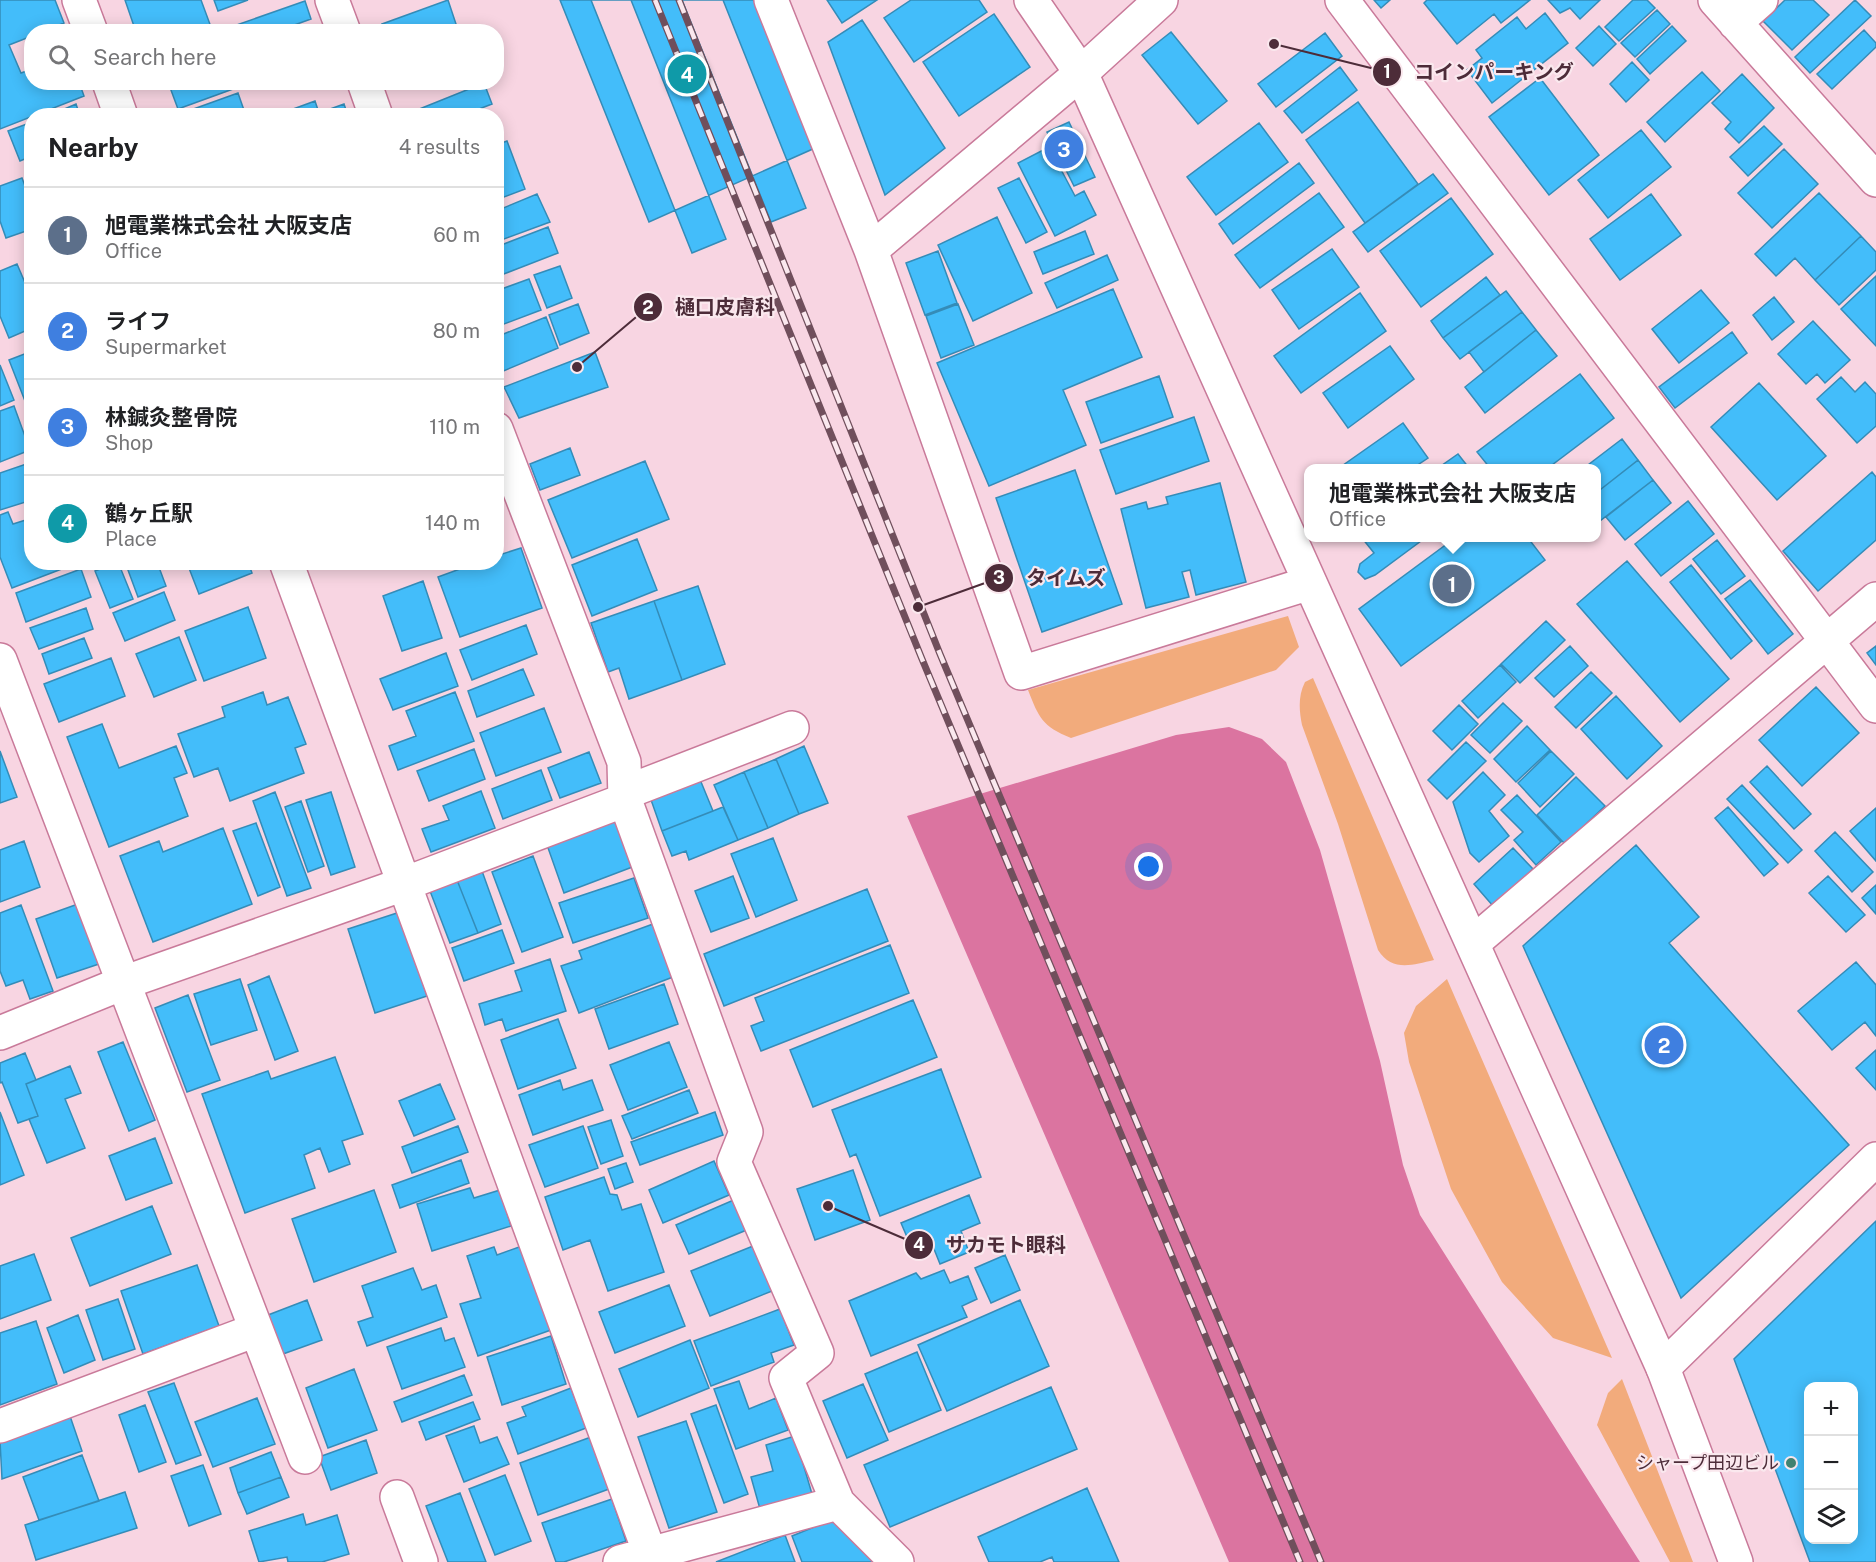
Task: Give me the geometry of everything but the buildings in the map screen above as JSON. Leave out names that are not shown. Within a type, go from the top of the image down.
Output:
[{"type":"street","points":[[79,0],[87,24]]},
{"type":"street","points":[[332,0],[341,24]]},
{"type":"street","points":[[771,0],[871,250],[1021,673],[1310,583]]},
{"type":"street","points":[[1031,0],[1081,73],[1663,1368],[1736,1562]]},
{"type":"street","points":[[871,250],[1081,73],[1161,0]]},
{"type":"street","points":[[1342,0],[1876,705]]},
{"type":"street","points":[[1761,0],[1725,11],[1876,180]]},
{"type":"street","points":[[112,90],[118,108]]},
{"type":"street","points":[[367,90],[373,108]]},
{"type":"street","points":[[504,450],[624,762],[624,797],[747,1132],[734,1162],[817,1353],[786,1378],[838,1503],[897,1562]]},
{"type":"street","points":[[289,570],[404,884],[641,1559],[838,1503]]},
{"type":"street","points":[[1473,944],[1876,599]]},
{"type":"street","points":[[0,660],[305,1458]]},
{"type":"street","points":[[0,1033],[123,983],[404,884],[792,728]]},
{"type":"street","points":[[1663,1368],[1876,1159]]},
{"type":"street","points":[[0,1426],[256,1330]]},
{"type":"street","points":[[397,1497],[421,1562]]},
{"type":"shaded area","points":[[1288,616],[1299,647],[1276,670],[1071,738],[1043,720],[1028,690]]},
{"type":"shaded area","points":[[1313,678],[1434,960],[1410,965],[1396,964],[1390,962],[1378,950],[1338,824],[1302,725],[1301,693],[1305,682]]},
{"type":"shaded area","points":[[1229,727],[1262,739],[1286,762],[1320,850],[1380,1061],[1403,1165],[1420,1215],[1640,1562],[1229,1562],[907,816],[1176,735]]},
{"type":"shaded area","points":[[1447,979],[1612,1358],[1553,1338],[1502,1282],[1451,1189],[1409,1062],[1404,1033],[1416,1006]]},
{"type":"shaded area","points":[[1622,1379],[1693,1562],[1670,1562],[1597,1425],[1608,1393]]},
{"type":"railway","points":[[655,0],[922,659],[1300,1562]]},
{"type":"railway","points":[[679,0],[940,654],[1321,1562]]},
{"type":"place","name":"コインパーキング","points":[[1274,44]]},
{"type":"place","name":"鶴ヶ丘駅","points":[[687,74]]},
{"type":"place","name":"林鍼灸整骨院","points":[[1064,149]]},
{"type":"place","name":"樋口皮膚科","points":[[577,367]]},
{"type":"place","name":"旭電業株式会社 大阪支店","points":[[1452,584]]},
{"type":"place","name":"タイムズ","points":[[918,607]]},
{"type":"place","name":"ライフ","points":[[1664,1045]]},
{"type":"place","name":"サカモト眼科","points":[[828,1206]]},
{"type":"place","name":"シャープ田辺ビル","points":[[1791,1463]]}]
